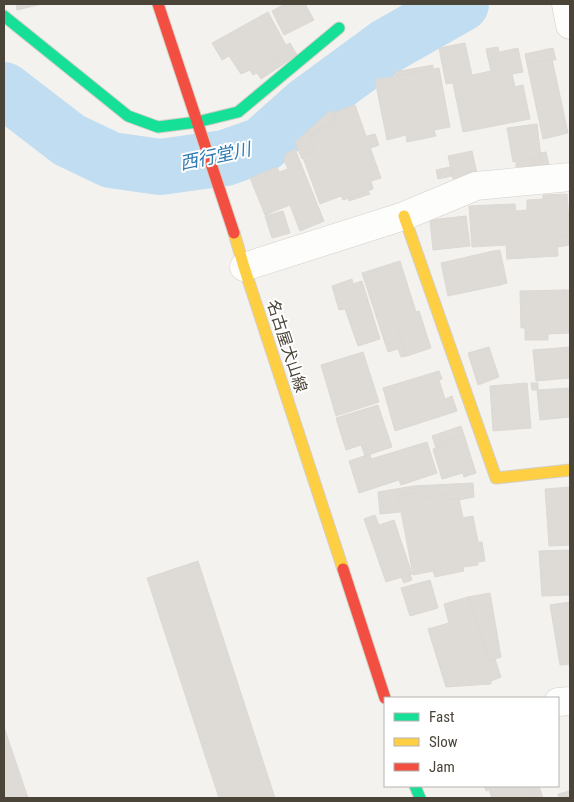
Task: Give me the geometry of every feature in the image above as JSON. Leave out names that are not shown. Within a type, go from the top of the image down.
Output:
[{"type":"street","name":"名古屋犬山線","points":[[158,4],[385,697]]},
{"type":"street","points":[[4,16],[128,116],[158,127],[198,127],[238,112],[339,28]]},
{"type":"street","points":[[244,267],[404,216],[476,186],[570,177]]},
{"type":"street","points":[[404,216],[496,478],[570,470]]},
{"type":"building","points":[[16,4],[42,4],[17,10]]},
{"type":"building","points":[[285,4],[305,4],[314,20],[284,35],[272,11]]},
{"type":"building","points":[[268,12],[287,47],[275,53],[279,61],[253,75],[250,70],[241,74],[229,56],[222,60],[212,43]]},
{"type":"building","points":[[290,43],[297,55],[261,79],[257,73],[279,61],[275,53],[287,47],[286,45]]},
{"type":"building","points":[[465,43],[472,75],[491,71],[486,49],[498,47],[499,52],[518,48],[523,72],[512,74],[515,87],[523,85],[530,119],[463,132],[453,83],[446,84],[439,48]]},
{"type":"building","points":[[553,48],[556,60],[552,59],[527,64],[525,54]]},
{"type":"building","points":[[552,59],[568,133],[543,139],[527,64]]},
{"type":"building","points":[[433,65],[433,69],[396,76],[395,72]]},
{"type":"building","points":[[439,68],[450,127],[434,130],[436,136],[407,142],[406,135],[387,140],[375,80]]},
{"type":"building","points":[[355,105],[381,178],[371,181],[373,189],[343,200],[341,196],[320,204],[302,155],[314,151],[309,136],[317,133],[315,130],[336,123],[332,113]]},
{"type":"building","points":[[331,110],[336,123],[315,130],[317,133],[309,136],[314,151],[302,155],[302,159],[295,142]]},
{"type":"building","points":[[537,124],[541,158],[513,162],[507,128]]},
{"type":"building","points":[[375,134],[379,145],[371,148],[367,136]]},
{"type":"building","points":[[295,149],[324,221],[300,231],[290,205],[265,215],[250,178],[277,167],[279,172],[288,169],[283,158],[286,157],[285,154]]},
{"type":"building","points":[[472,151],[477,173],[453,179],[448,156]]},
{"type":"building","points":[[546,152],[549,165],[516,167],[516,161],[541,158],[540,153]]},
{"type":"building","points":[[450,167],[452,176],[438,179],[436,170]]},
{"type":"building","points":[[368,191],[370,194],[349,201],[348,198]]},
{"type":"building","points":[[567,194],[570,235],[557,236],[558,256],[507,259],[506,245],[472,247],[469,206],[515,204],[516,211],[527,210],[527,200],[543,199],[543,195]]},
{"type":"building","points":[[283,211],[290,233],[272,238],[265,216]]},
{"type":"building","points":[[466,216],[470,246],[433,250],[430,220]]},
{"type":"building","points":[[570,235],[570,245],[557,247],[557,236]]},
{"type":"building","points":[[500,250],[507,283],[500,285],[493,251]]},
{"type":"building","points":[[493,251],[500,285],[448,296],[441,263]]},
{"type":"building","points":[[400,261],[416,312],[419,311],[431,348],[407,356],[396,323],[380,328],[362,273]]},
{"type":"building","points":[[352,279],[353,284],[362,281],[380,339],[358,346],[345,309],[339,310],[332,286]]},
{"type":"building","points":[[564,290],[570,290],[570,300],[564,300]]},
{"type":"building","points":[[564,290],[564,300],[570,300],[570,333],[548,334],[548,340],[525,340],[525,328],[521,328],[520,291]]},
{"type":"building","points":[[396,323],[407,356],[401,357],[398,349],[388,352],[380,328]]},
{"type":"building","points":[[489,347],[499,377],[478,385],[468,353]]},
{"type":"building","points":[[570,347],[570,378],[536,381],[533,350]]},
{"type":"building","points":[[363,352],[379,402],[336,416],[321,365]]},
{"type":"building","points":[[439,371],[442,379],[439,380],[445,399],[452,396],[457,411],[395,431],[383,388]]},
{"type":"building","points":[[527,383],[531,428],[493,431],[490,386]]},
{"type":"building","points":[[531,383],[538,383],[538,390],[532,390]]},
{"type":"building","points":[[570,388],[570,417],[540,420],[537,390]]},
{"type":"building","points":[[378,405],[392,447],[365,456],[361,445],[346,450],[336,418]]},
{"type":"building","points":[[461,426],[464,435],[449,439],[450,443],[436,448],[432,436]]},
{"type":"building","points":[[464,435],[476,473],[464,477],[463,473],[442,479],[433,449],[450,443],[449,439]]},
{"type":"building","points":[[427,442],[437,473],[401,485],[399,480],[359,493],[349,461],[370,454],[371,459]]},
{"type":"building","points":[[473,483],[474,497],[446,500],[445,494],[420,499],[419,492],[398,496],[401,512],[380,514],[378,492],[414,486]]},
{"type":"building","points":[[570,487],[570,545],[549,546],[545,489]]},
{"type":"building","points":[[419,492],[420,499],[445,494],[446,500],[459,498],[463,518],[473,516],[478,542],[482,542],[485,561],[478,562],[478,565],[463,567],[464,571],[435,577],[433,571],[413,575],[398,496]]},
{"type":"building","points":[[375,515],[379,525],[394,520],[412,574],[386,582],[364,519]]},
{"type":"building","points":[[570,550],[570,595],[542,596],[539,551]]},
{"type":"building","points":[[198,561],[275,798],[219,798],[147,578]]},
{"type":"building","points":[[410,574],[412,580],[404,583],[401,577]]},
{"type":"building","points":[[430,580],[438,608],[410,616],[401,588]]},
{"type":"building","points":[[490,593],[501,657],[489,661],[468,597]]},
{"type":"building","points":[[468,597],[489,661],[495,659],[501,677],[491,681],[491,684],[446,687],[428,629],[449,623],[444,604]]},
{"type":"building","points":[[570,602],[570,664],[560,665],[550,605]]},
{"type":"building","points":[[4,727],[28,798],[4,798]]},
{"type":"building","points":[[484,787],[532,787],[536,798],[492,798],[489,790],[486,791]]},
{"type":"building","points":[[532,787],[539,787],[543,798],[536,798]]},
{"type":"building","points":[[570,791],[570,798],[559,798],[558,794]]},
{"type":"waterway","name":"西行堂川","points":[[4,90],[69,140],[111,160],[160,167],[225,158],[262,145],[308,104],[387,46],[461,4]]},
{"type":"traffic: fast","points":[[4,16],[128,116],[158,127],[197,122],[238,112],[339,28]]},
{"type":"traffic: fast","points":[[415,787],[420,798]]},
{"type":"traffic: slow","points":[[404,216],[496,478],[570,470]]},
{"type":"traffic: slow","points":[[234,233],[343,569]]},
{"type":"traffic: jam","points":[[158,4],[234,233]]},
{"type":"traffic: jam","points":[[343,569],[385,697]]}]
